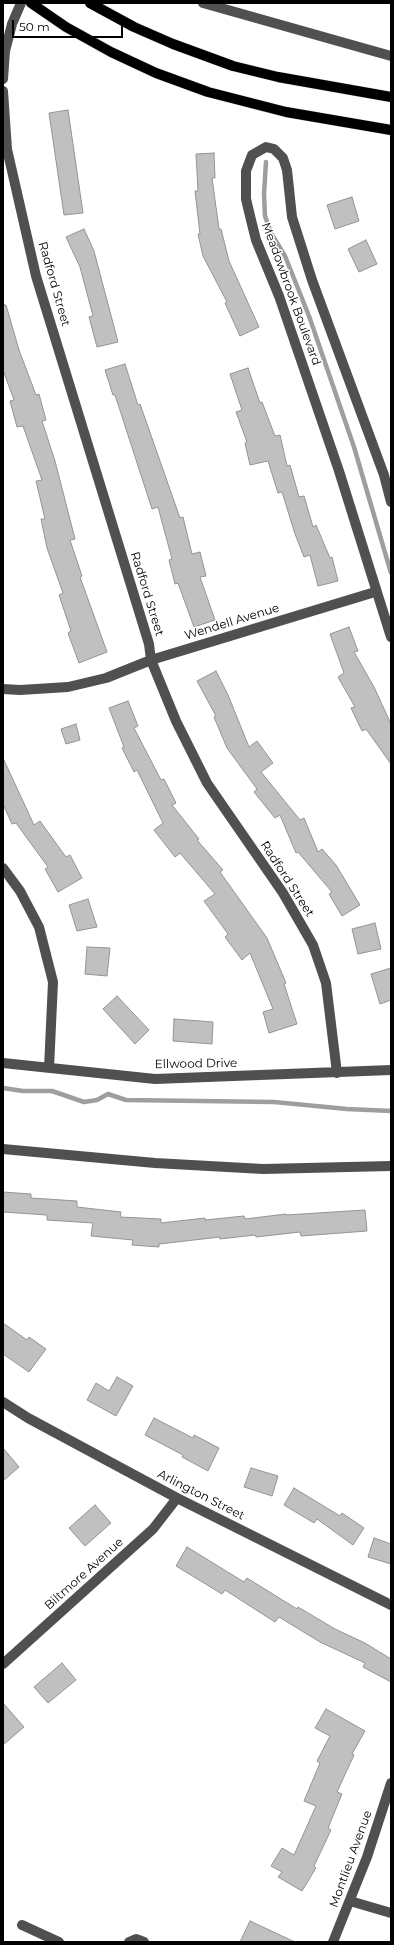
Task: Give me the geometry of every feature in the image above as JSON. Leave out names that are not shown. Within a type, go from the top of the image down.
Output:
[{"type":"main road","points":[[31,3],[66,27],[111,52],[156,73],[208,92],[286,112],[391,130]]},
{"type":"main road","points":[[90,3],[140,30],[233,66],[278,77],[391,97]]},
{"type":"street","points":[[3,79],[5,51],[12,24],[21,3]]},
{"type":"street","points":[[203,3],[391,56]]},
{"type":"street","name":"Radford Street","points":[[3,91],[7,149],[36,276],[149,644],[151,660],[176,721],[207,784],[283,893],[313,945],[326,983],[337,1073]]},
{"type":"street","name":"Meadowbrook Boulevard","points":[[391,502],[384,476],[312,280],[295,224],[289,194],[287,170],[283,158],[274,149],[266,147],[252,155],[246,170],[246,198],[252,227],[279,296],[339,471],[391,637]]},
{"type":"street","name":"Wendell Avenue","points":[[3,689],[20,690],[68,687],[106,678],[151,660],[376,592]]},
{"type":"street","points":[[3,868],[20,891],[39,927],[54,982],[49,1068]]},
{"type":"street","name":"Ellwood Drive","points":[[3,1063],[155,1079],[391,1070]]},
{"type":"street","points":[[3,1149],[155,1163],[263,1169],[391,1166]]},
{"type":"street","name":"Arlington Street","points":[[3,1402],[28,1418],[177,1498],[391,1604]]},
{"type":"street","name":"Biltmore Avenue","points":[[3,1664],[153,1529],[177,1498]]},
{"type":"street","name":"Montlieu Avenue","points":[[334,1942],[367,1857],[391,1783]]},
{"type":"street","points":[[350,1901],[391,1913]]},
{"type":"street","points":[[22,1925],[59,1942]]},
{"type":"street","points":[[129,1942],[136,1939],[144,1942]]},
{"type":"building","points":[[68,110],[83,213],[64,215],[49,113]]},
{"type":"building","points":[[214,153],[215,178],[212,178],[219,229],[221,229],[229,261],[259,327],[240,336],[225,303],[227,302],[203,256],[198,234],[200,234],[195,191],[198,191],[196,154]]},
{"type":"building","points":[[352,197],[359,221],[335,229],[327,205]]},
{"type":"building","points":[[84,229],[94,251],[118,342],[97,347],[89,317],[93,316],[80,267],[66,237]]},
{"type":"building","points":[[366,240],[377,264],[359,272],[348,249]]},
{"type":"building","points":[[3,305],[6,305],[19,350],[36,395],[39,394],[46,420],[42,421],[55,461],[75,539],[70,540],[82,576],[80,577],[107,652],[79,663],[68,633],[71,631],[59,595],[63,593],[47,548],[41,519],[45,519],[36,481],[42,480],[23,426],[17,427],[10,401],[14,400],[3,370]]},
{"type":"building","points":[[125,364],[138,405],[140,404],[180,518],[183,517],[192,554],[200,552],[206,576],[200,577],[215,620],[194,627],[178,583],[175,584],[169,560],[172,559],[158,507],[152,509],[115,395],[113,395],[105,370]]},
{"type":"building","points":[[248,368],[260,403],[262,402],[275,436],[280,435],[287,466],[290,465],[299,497],[304,496],[313,527],[316,525],[330,558],[332,557],[338,581],[318,586],[310,555],[304,557],[282,492],[278,493],[268,461],[250,465],[245,443],[247,442],[236,412],[242,410],[230,374]]},
{"type":"building","points":[[349,627],[358,651],[354,652],[374,687],[391,724],[391,764],[366,729],[362,731],[351,708],[355,707],[338,677],[344,673],[330,634]]},
{"type":"building","points":[[216,671],[228,695],[249,747],[257,741],[273,763],[261,772],[300,820],[304,818],[318,852],[322,849],[336,865],[360,905],[342,916],[329,894],[332,892],[298,852],[296,853],[280,815],[275,818],[254,792],[257,789],[227,748],[214,717],[216,716],[197,681]]},
{"type":"building","points":[[128,701],[138,726],[134,728],[161,780],[164,779],[176,803],[172,805],[199,839],[197,840],[223,870],[220,872],[267,938],[286,983],[284,984],[297,1024],[269,1033],[263,1012],[273,1009],[250,953],[242,960],[225,937],[228,934],[204,901],[215,894],[180,853],[175,857],[154,830],[163,823],[137,770],[134,772],[122,748],[124,747],[109,708]]},
{"type":"building","points":[[76,724],[80,740],[66,744],[61,729]]},
{"type":"building","points":[[3,758],[34,825],[40,821],[66,857],[70,855],[82,878],[58,892],[45,869],[48,867],[16,823],[12,824],[3,804]]},
{"type":"building","points":[[88,899],[97,927],[77,931],[69,905]]},
{"type":"building","points":[[375,923],[381,949],[358,954],[352,929]]},
{"type":"building","points":[[87,947],[110,948],[107,976],[85,974]]},
{"type":"building","points":[[391,968],[391,1000],[380,1004],[371,974]]},
{"type":"building","points":[[117,996],[149,1030],[135,1044],[103,1009]]},
{"type":"building","points":[[174,1019],[213,1022],[212,1044],[173,1041]]},
{"type":"building","points":[[3,1192],[31,1194],[31,1198],[77,1201],[77,1207],[121,1212],[120,1217],[161,1219],[161,1223],[205,1218],[205,1220],[244,1216],[245,1219],[286,1214],[365,1210],[367,1231],[301,1236],[300,1232],[256,1237],[255,1235],[220,1239],[220,1237],[159,1244],[159,1247],[132,1245],[133,1240],[91,1236],[93,1223],[47,1220],[47,1215],[3,1212]]},
{"type":"building","points":[[3,1323],[27,1340],[29,1337],[46,1349],[29,1372],[3,1354]]},
{"type":"building","points":[[117,1377],[133,1386],[116,1416],[87,1400],[96,1383],[109,1391]]},
{"type":"building","points":[[154,1418],[193,1438],[194,1435],[219,1448],[208,1471],[182,1457],[183,1455],[145,1435]]},
{"type":"building","points":[[3,1448],[19,1467],[3,1481]]},
{"type":"building","points":[[251,1468],[278,1476],[272,1496],[244,1487]]},
{"type":"building","points":[[294,1488],[340,1516],[342,1513],[364,1528],[353,1545],[317,1519],[314,1523],[284,1505]]},
{"type":"building","points":[[95,1505],[111,1523],[85,1546],[69,1528]]},
{"type":"building","points":[[374,1538],[391,1544],[391,1564],[368,1557]]},
{"type":"building","points":[[187,1547],[244,1582],[247,1578],[297,1609],[298,1607],[335,1629],[365,1643],[391,1659],[391,1682],[363,1667],[365,1663],[320,1642],[279,1617],[275,1622],[225,1590],[222,1594],[176,1566]]},
{"type":"building","points":[[62,1663],[76,1680],[48,1703],[34,1687]]},
{"type":"building","points":[[3,1703],[24,1727],[3,1745]]},
{"type":"building","points":[[326,1709],[365,1731],[352,1754],[354,1755],[337,1792],[342,1794],[328,1828],[331,1830],[314,1866],[316,1868],[302,1891],[278,1877],[282,1872],[271,1866],[282,1848],[294,1855],[316,1806],[304,1801],[320,1763],[317,1761],[330,1736],[315,1728]]},
{"type":"building","points":[[250,1921],[295,1942],[240,1942]]},
{"type":"waterway","points":[[266,162],[264,194],[265,216],[271,233],[285,256],[309,316],[354,447],[391,573]]},
{"type":"waterway","points":[[3,1088],[23,1091],[52,1091],[84,1102],[97,1100],[108,1094],[126,1100],[274,1102],[347,1109],[391,1111]]}]
